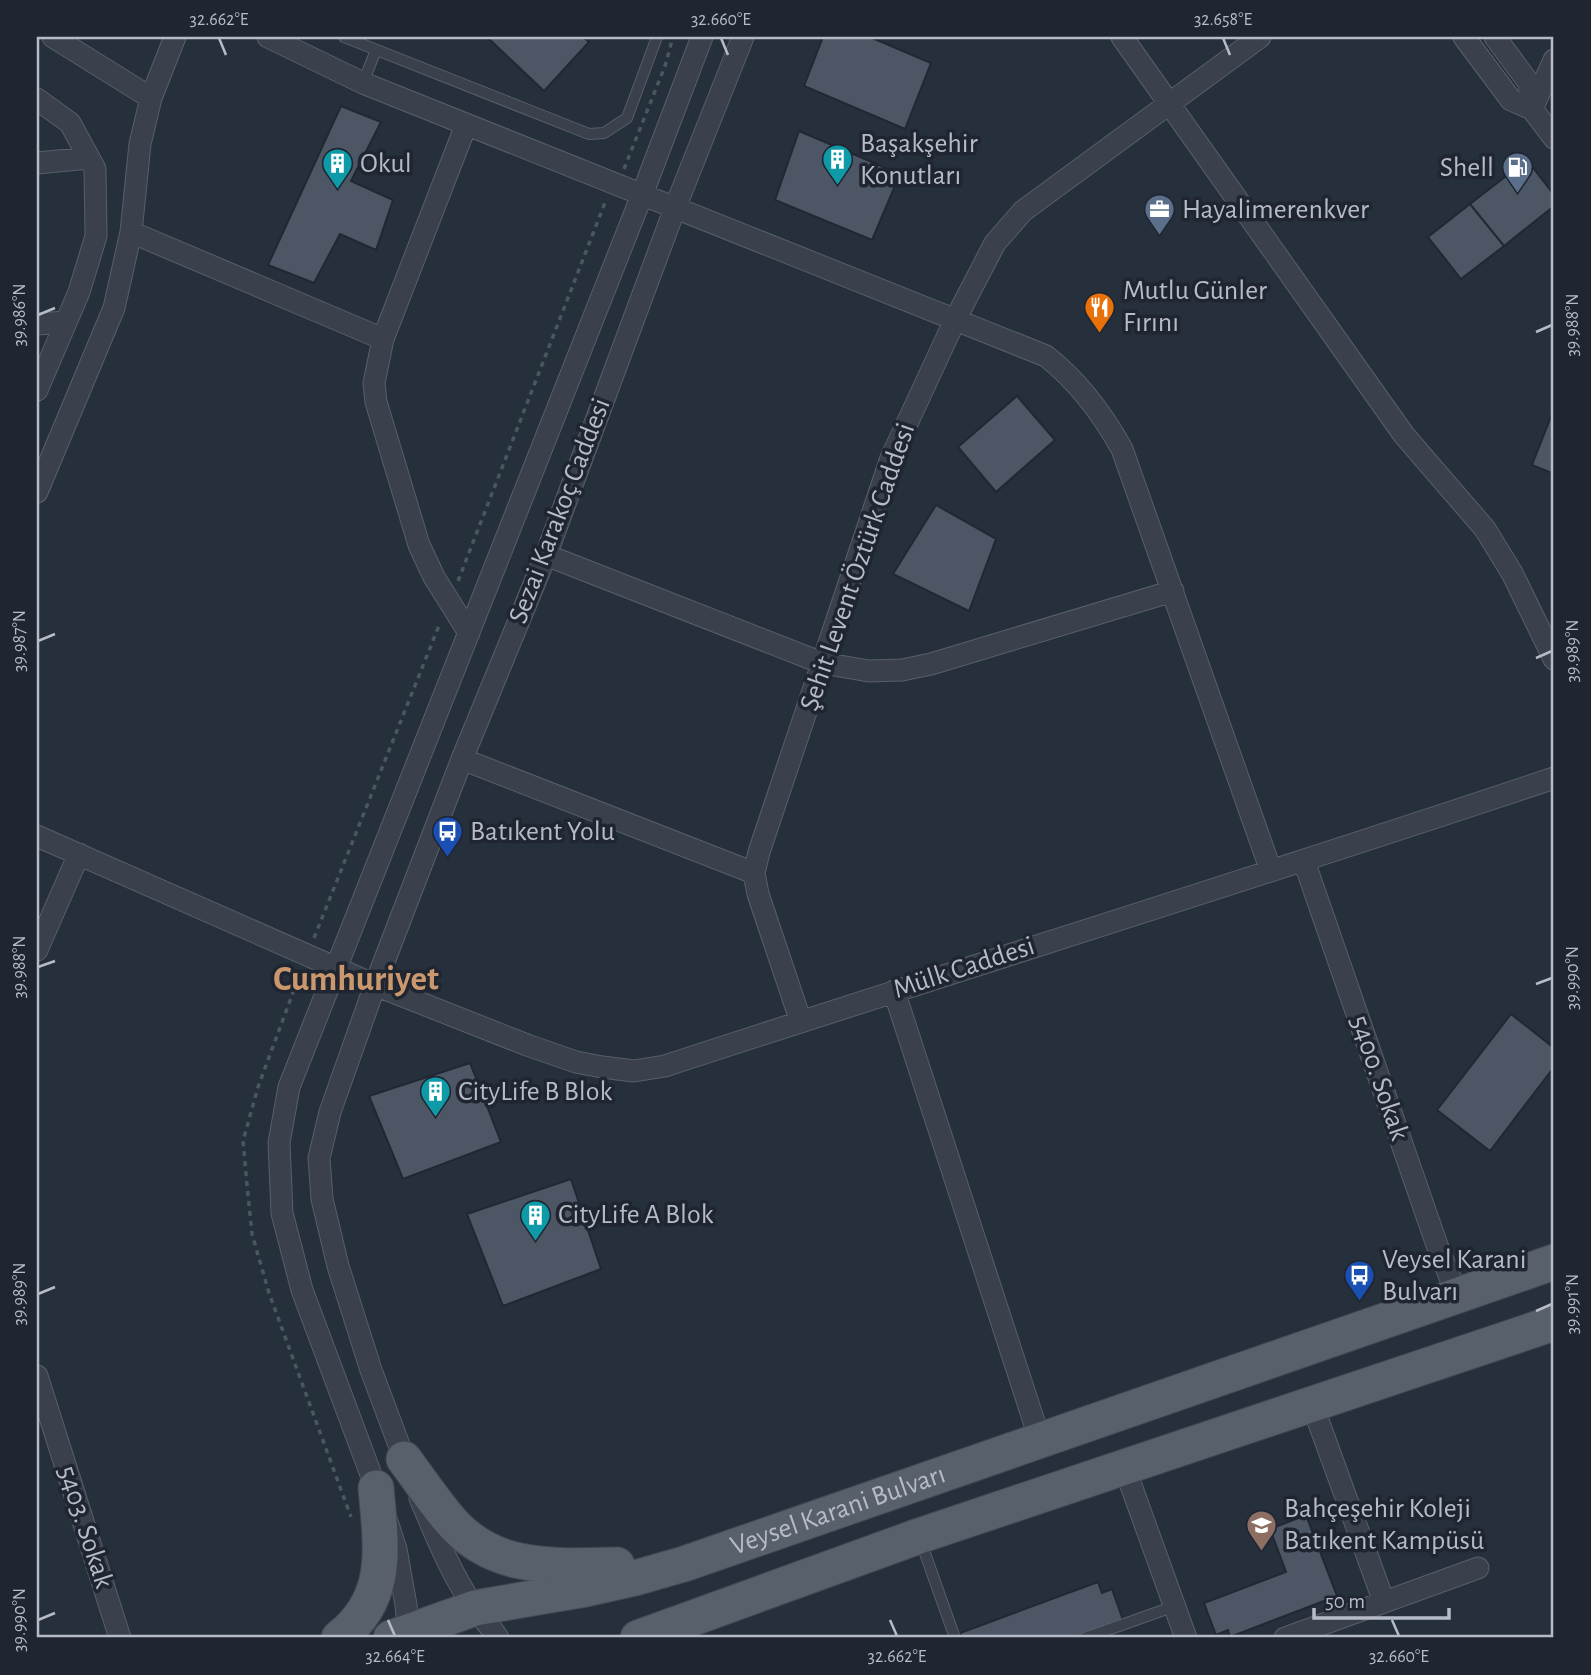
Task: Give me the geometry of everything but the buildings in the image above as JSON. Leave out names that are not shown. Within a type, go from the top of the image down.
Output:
[{"type":"main road","name":"Veysel Karani Bulvarı","points":[[403,1636],[475,1608],[599,1586],[684,1564],[1554,1262]]},
{"type":"main road","name":"Veysel Karani Bulvarı","points":[[638,1638],[919,1536],[1554,1323]]},
{"type":"main road","points":[[404,1459],[450,1520],[469,1538],[493,1553],[517,1562],[554,1567],[684,1564]]},
{"type":"main road","points":[[340,1638],[355,1626],[373,1597],[381,1566],[376,1488]]},
{"type":"street","points":[[53,37],[151,98]]},
{"type":"street","points":[[37,492],[114,308],[131,232],[140,144],[151,98],[175,37]]},
{"type":"street","points":[[268,37],[363,83],[1046,356],[1066,372],[1086,393],[1122,449],[1271,872]]},
{"type":"street","name":"Sezai Karakoç Caddesi","points":[[498,1638],[475,1608],[440,1545],[404,1459],[371,1370],[338,1266],[322,1199],[319,1158],[330,1112],[375,985],[462,759],[546,555],[675,208],[743,37]]},
{"type":"street","points":[[1122,37],[1404,435],[1485,529],[1512,573],[1554,659]]},
{"type":"street","name":"Şehit Levent Öztürk Caddesi","points":[[801,1022],[758,894],[754,873],[891,458],[955,320],[995,243],[1023,211],[1260,37]]},
{"type":"street","points":[[1464,37],[1511,100],[1532,109],[1554,138]]},
{"type":"street","points":[[1495,37],[1529,83],[1532,109]]},
{"type":"street","points":[[403,1636],[396,1549],[302,1290],[282,1213],[279,1143],[289,1087],[702,38]]},
{"type":"street","points":[[1532,109],[1554,60]]},
{"type":"street","points":[[37,99],[70,123],[95,169],[96,236],[79,292],[37,390]]},
{"type":"street","points":[[466,125],[383,339],[374,383],[376,402],[419,545],[434,577],[469,633]]},
{"type":"street","points":[[37,163],[89,158]]},
{"type":"street","points":[[131,232],[383,339]]},
{"type":"street","points":[[37,324],[66,322]]},
{"type":"street","points":[[546,555],[822,663],[869,671],[902,670],[931,664],[1172,591]]},
{"type":"street","points":[[462,759],[754,873]]},
{"type":"street","name":"Mülk Caddesi","points":[[37,836],[375,985],[576,1062],[634,1071],[665,1066],[1271,872],[1554,778]]},
{"type":"street","points":[[37,950],[79,854]]},
{"type":"street","name":"5400. Sokak","points":[[1304,861],[1433,1235],[1457,1294]]},
{"type":"street","points":[[894,991],[1040,1440]]},
{"type":"street","name":"5403. Sokak","points":[[37,1376],[120,1638]]},
{"type":"street","points":[[1312,1404],[1384,1602]]},
{"type":"street","points":[[1124,1466],[1186,1638]]},
{"type":"street","points":[[1285,1638],[1478,1568]]},
{"type":"lane","points":[[344,37],[589,134],[604,133],[627,118],[657,37]]},
{"type":"lane","points":[[363,83],[376,50]]},
{"type":"lane","points":[[919,1536],[955,1638]]},
{"type":"lane","points":[[1085,1638],[1175,1606]]},
{"type":"path","points":[[628,164],[665,66],[673,37]]},
{"type":"path","points":[[461,573],[601,207]]},
{"type":"path","points":[[322,919],[431,644]]},
{"type":"place","name":"Başakşehir Konutları","points":[[837,187]]},
{"type":"place","name":"Okul","points":[[337,191]]},
{"type":"place","name":"Shell","points":[[1517,195]]},
{"type":"place","name":"Hayalimerenkver","points":[[1159,237]]},
{"type":"place","name":"Mutlu Günler Fırını","points":[[1100,334]]},
{"type":"place","name":"Batıkent Yolu","points":[[447,859]]},
{"type":"place","name":"CityLife B Blok","points":[[435,1119]]},
{"type":"place","name":"CityLife A Blok","points":[[535,1242]]},
{"type":"place","name":"Veysel Karani Bulvarı","points":[[1359,1303]]},
{"type":"place","name":"Bahçeşehir Koleji Batıkent Kampüsü","points":[[1261,1552]]},
{"type":"district","name":"Cumhuriyet","points":[[356,979]]}]
